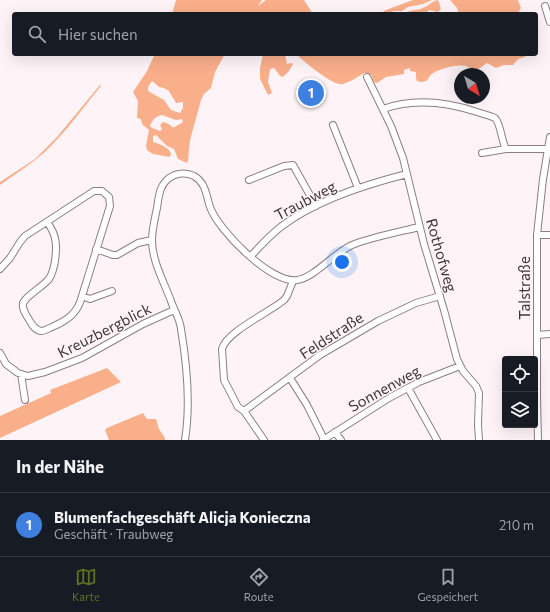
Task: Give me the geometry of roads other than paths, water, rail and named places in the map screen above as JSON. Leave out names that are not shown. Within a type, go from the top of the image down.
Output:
[{"type":"street","points":[[545,6],[550,22]]},
{"type":"street","name":"Rothofweg","points":[[368,77],[397,140],[420,227],[460,366],[476,386],[478,393],[478,425],[480,440]]},
{"type":"street","points":[[383,109],[398,105],[430,102],[454,105],[491,116],[498,121],[506,149]]},
{"type":"street","name":"Traubweg","points":[[333,125],[358,188]]},
{"type":"street","name":"Talstraße","points":[[538,440],[537,235],[543,179],[550,137]]},
{"type":"street","points":[[482,153],[506,149],[548,149]]},
{"type":"street","points":[[249,180],[284,166],[293,165],[316,206]]},
{"type":"street","points":[[185,440],[188,415],[188,390],[181,327],[155,261],[152,240],[160,188],[172,176],[187,173],[193,175],[202,182],[207,192],[212,211],[227,234],[272,273],[293,281],[306,278],[335,255],[352,245],[420,227]]},
{"type":"street","name":"Traubweg","points":[[251,256],[282,225],[316,206],[358,188],[407,174]]},
{"type":"street","points":[[0,269],[10,258],[25,236],[94,192],[98,190],[105,192],[110,199],[110,206],[80,304],[71,316],[62,322],[40,331],[34,328],[24,310],[23,303],[25,300],[48,280],[52,272],[57,248],[54,233],[48,222]]},
{"type":"street","points":[[537,235],[550,234]]},
{"type":"street","points":[[96,249],[117,255],[138,243],[152,240]]},
{"type":"street","points":[[264,440],[244,411],[238,407],[224,380],[223,345],[234,332],[284,300],[293,281]]},
{"type":"street","points":[[82,296],[90,299],[112,291]]},
{"type":"street","name":"Feldstraße","points":[[244,411],[320,356],[378,321],[416,303],[440,296]]},
{"type":"street","name":"Kreuzbergblick","points":[[21,374],[28,376],[45,372],[82,358],[143,324],[174,310]]},
{"type":"street","points":[[537,335],[550,334]]},
{"type":"street","points":[[0,353],[11,368],[21,374],[25,400]]},
{"type":"street","name":"Sonnenweg","points":[[290,378],[307,405],[324,440],[378,404],[408,388],[460,366]]},
{"type":"street","points":[[408,388],[437,440]]},
{"type":"street","points":[[335,432],[341,440]]},
{"type":"place","name":"Blumenfachgeschäft Alicja Konieczna","points":[[311,93]]}]
